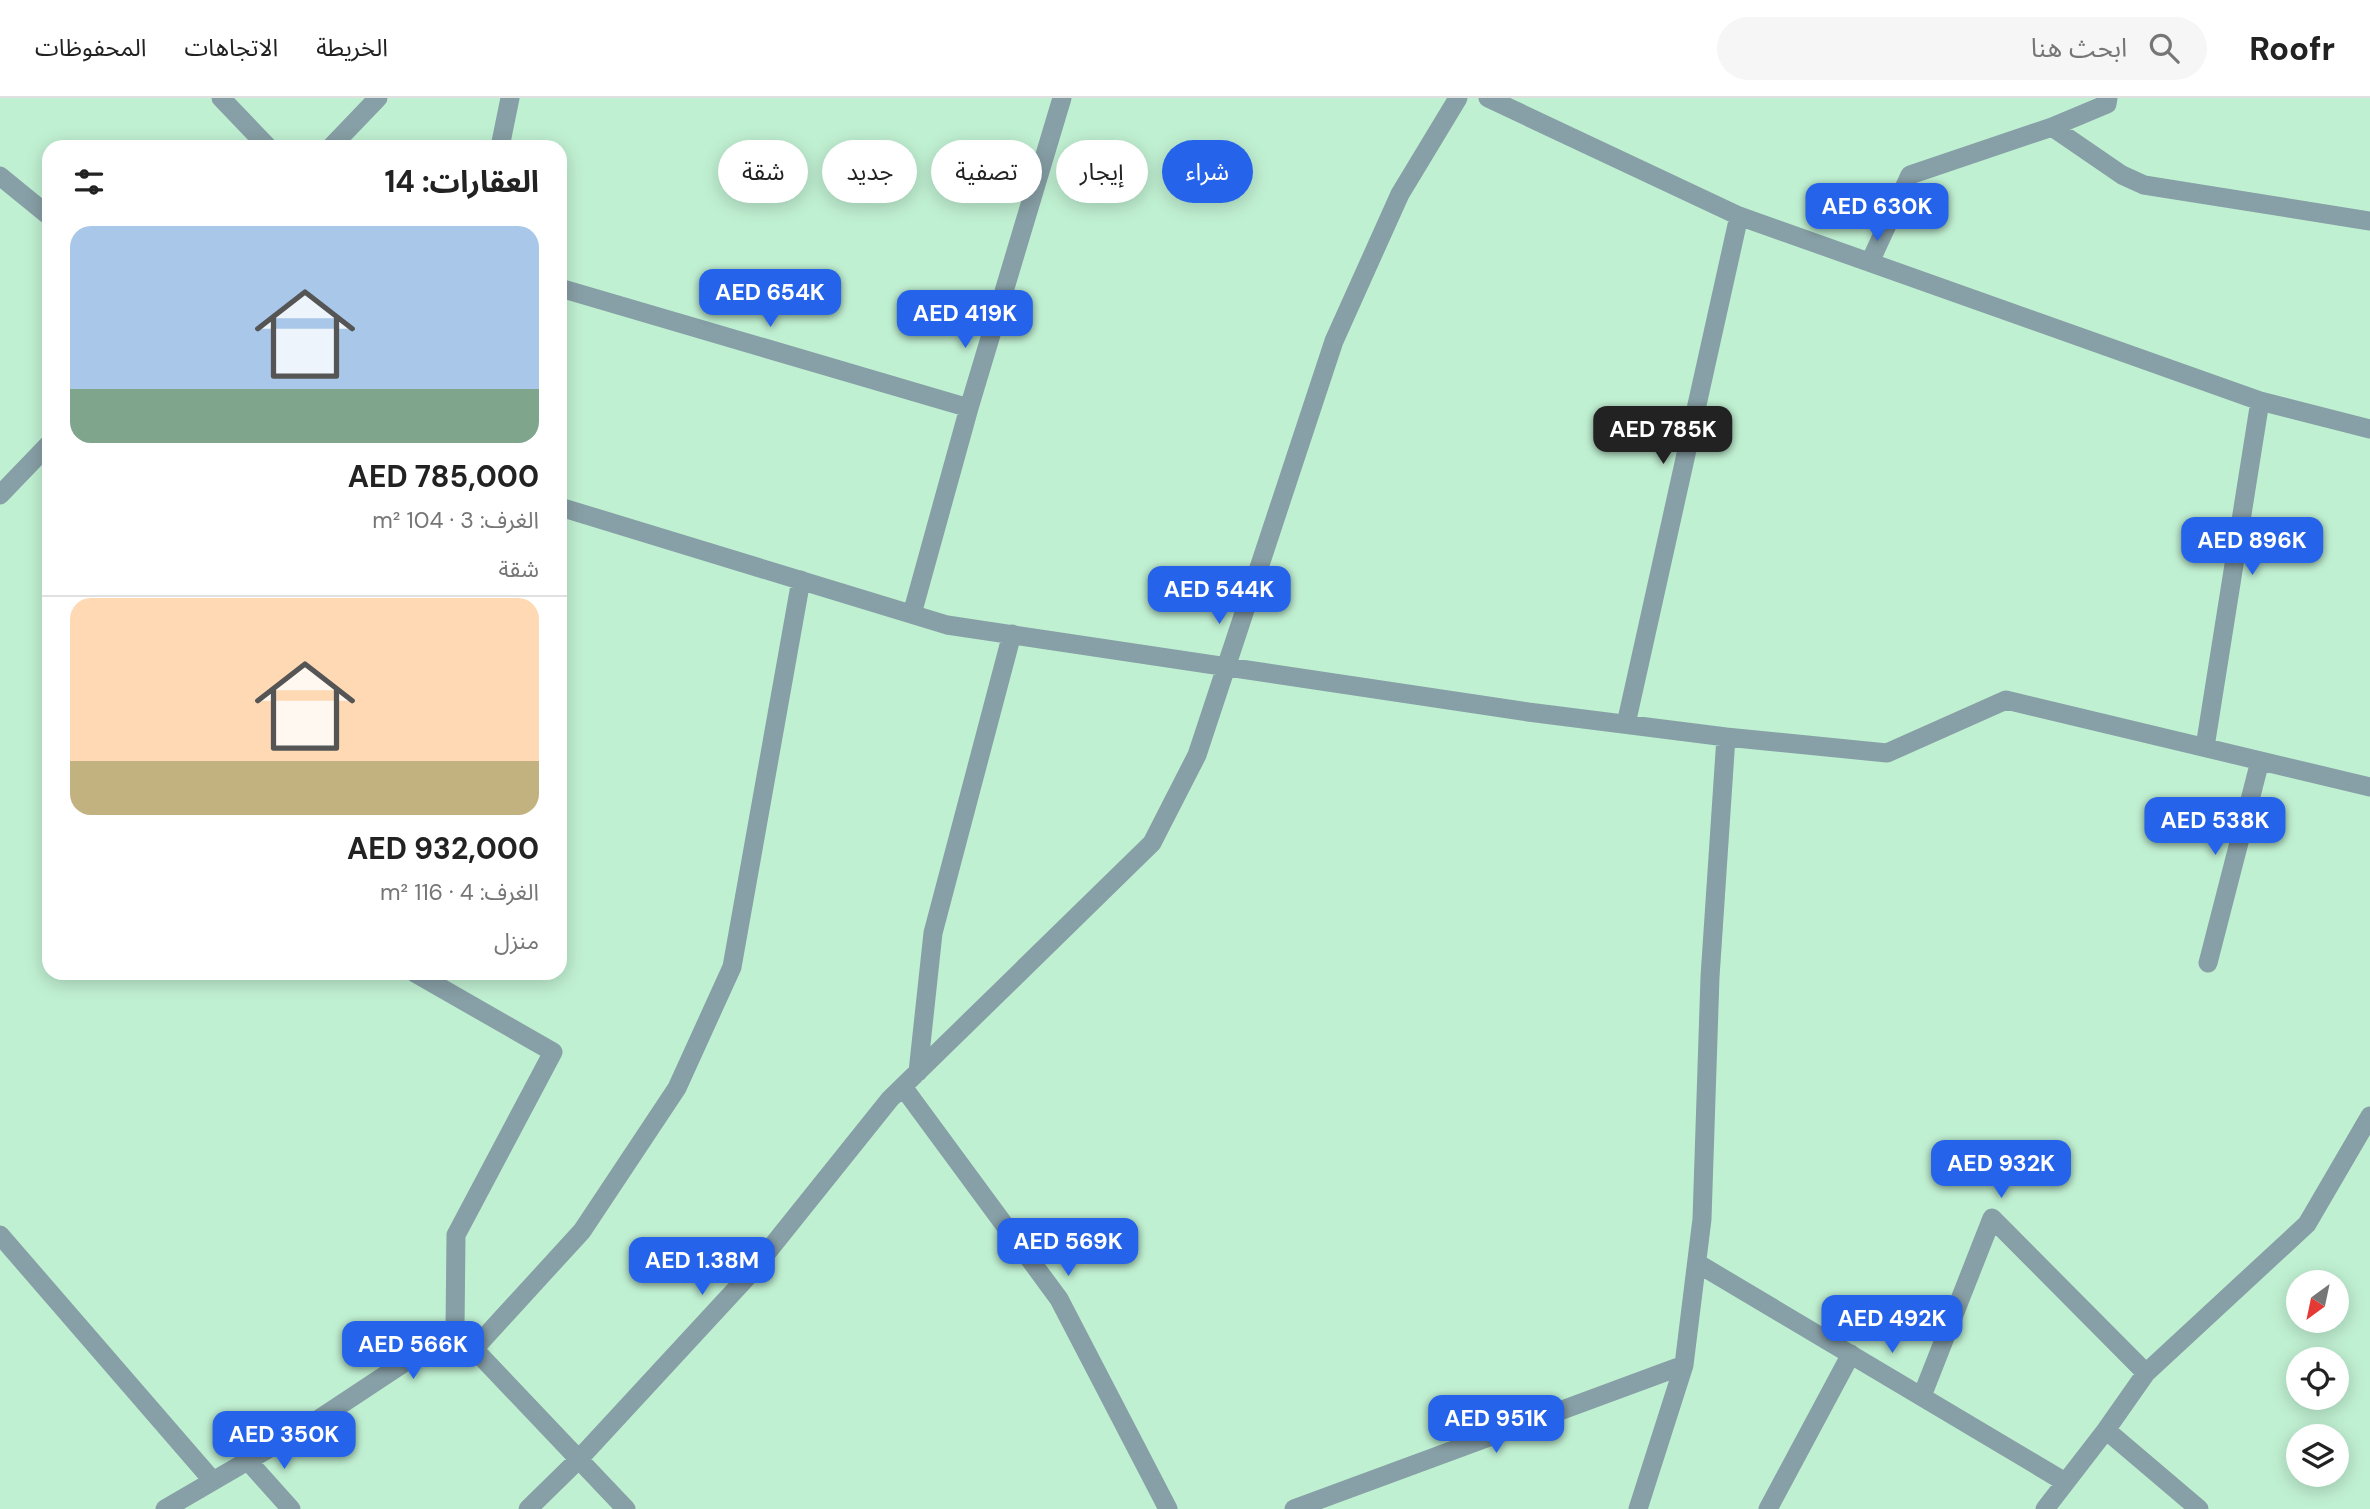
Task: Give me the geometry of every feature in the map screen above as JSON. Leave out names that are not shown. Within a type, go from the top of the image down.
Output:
[{"type":"street","points":[[221,98],[261,140]]},
{"type":"street","points":[[338,140],[378,98]]},
{"type":"street","points":[[501,140],[510,98]]},
{"type":"street","points":[[912,614],[969,408],[1062,98]]},
{"type":"street","points":[[528,1509],[579,1459],[749,1275],[890,1099],[1152,843],[1197,755],[1334,341],[1399,194],[1458,98]]},
{"type":"street","points":[[1488,98],[1739,216],[2260,401],[2370,429]]},
{"type":"street","points":[[1870,262],[1910,175],[2052,127],[2107,104],[2108,98]]},
{"type":"street","points":[[2052,127],[2122,175],[2144,184],[2370,220]]},
{"type":"street","points":[[0,176],[42,210]]},
{"type":"street","points":[[1626,724],[1739,216]]},
{"type":"street","points":[[567,290],[969,408]]},
{"type":"street","points":[[2205,747],[2260,401]]},
{"type":"street","points":[[0,495],[42,451]]},
{"type":"street","points":[[567,509],[947,625],[1626,724],[1887,753],[2006,701],[2370,787]]},
{"type":"street","points":[[474,1349],[582,1231],[677,1088],[732,967],[801,580]]},
{"type":"street","points":[[918,1072],[933,933],[1012,634]]},
{"type":"street","points":[[1638,1509],[1684,1365],[1697,1263],[1702,1219],[1710,976],[1727,737]]},
{"type":"street","points":[[2208,963],[2260,761]]},
{"type":"street","points":[[427,980],[553,1052],[456,1235],[455,1329],[626,1509]]},
{"type":"street","points":[[903,1087],[1059,1299],[1168,1509]]},
{"type":"street","points":[[2045,1509],[2146,1373],[2307,1224],[2370,1116]]},
{"type":"street","points":[[1922,1396],[1992,1218],[2146,1373]]},
{"type":"street","points":[[0,1235],[213,1481]]},
{"type":"street","points":[[1697,1263],[2066,1482]]},
{"type":"street","points":[[165,1509],[316,1421],[455,1329]]},
{"type":"street","points":[[1768,1509],[1851,1354]]},
{"type":"street","points":[[1294,1509],[1327,1503],[1684,1365]]},
{"type":"street","points":[[2106,1430],[2199,1509]]},
{"type":"street","points":[[248,1461],[291,1509]]}]
